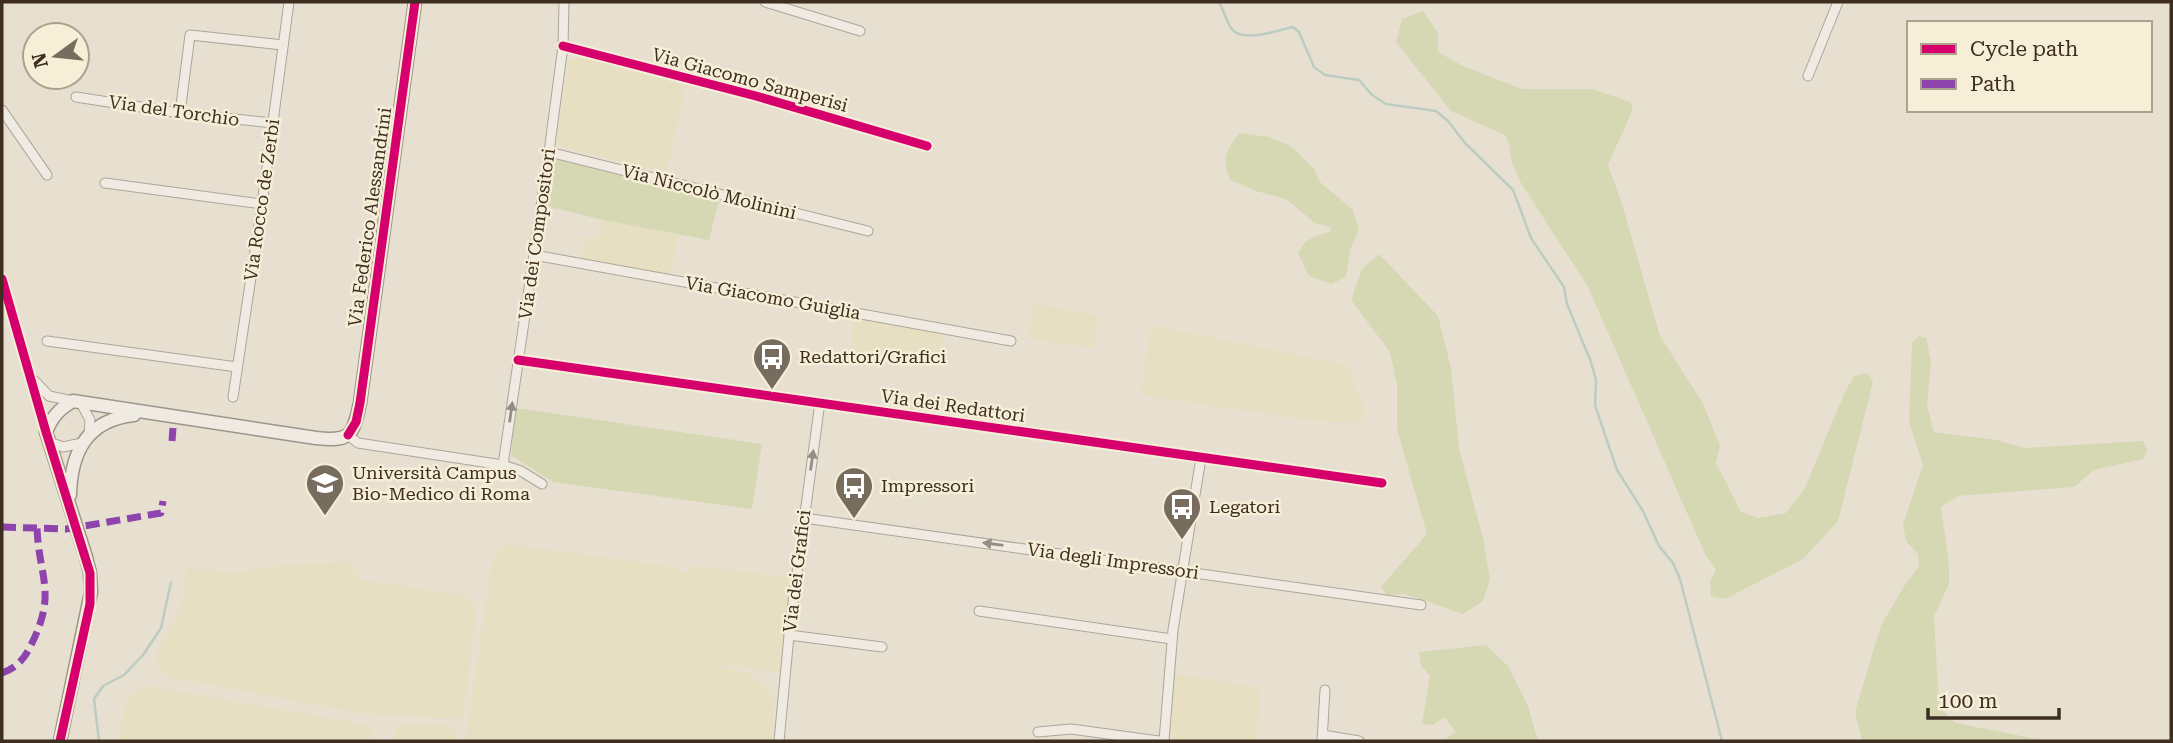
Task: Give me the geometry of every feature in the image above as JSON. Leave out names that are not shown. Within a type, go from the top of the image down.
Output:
[{"type":"street","name":"Via Rocco de Zerbi","points":[[233,397],[289,2]]},
{"type":"street","name":"Via Federico Alessandrini","points":[[348,435],[356,422],[360,403],[415,2]]},
{"type":"street","name":"Via dei Compositori","points":[[503,465],[563,46],[564,2]]},
{"type":"street","points":[[765,2],[860,31]]},
{"type":"street","points":[[1808,76],[1838,2]]},
{"type":"street","points":[[180,113],[190,34],[283,45]]},
{"type":"street","name":"Via Giacomo Samperisi","points":[[563,46],[755,96],[927,146]]},
{"type":"street","name":"Via del Torchio","points":[[76,97],[180,113],[272,123]]},
{"type":"street","points":[[2,110],[47,175]]},
{"type":"street","name":"Via Niccolò Molinini","points":[[549,152],[868,231]]},
{"type":"street","points":[[105,183],[262,204]]},
{"type":"street","name":"Via Giacomo Guiglia","points":[[534,256],[1011,341]]},
{"type":"street","points":[[2,279],[47,437],[90,573],[90,604],[60,741]]},
{"type":"street","points":[[47,341],[237,367]]},
{"type":"street","name":"Via dei Redattori","points":[[518,360],[1382,483]]},
{"type":"street","points":[[29,372],[46,394],[77,402],[337,440],[348,435],[358,443],[503,465],[521,471],[542,484]]},
{"type":"street","points":[[47,437],[56,413],[77,402]]},
{"type":"street","points":[[70,506],[73,465],[90,420],[77,402]]},
{"type":"street","name":"Via dei Grafici","points":[[779,741],[789,635],[820,402]]},
{"type":"street","points":[[47,437],[63,447],[85,439],[103,425],[122,417],[150,414]]},
{"type":"street","points":[[1038,732],[1076,729],[1162,741],[1172,639],[1200,458]]},
{"type":"street","name":"Via degli Impressori","points":[[804,518],[1422,604]]},
{"type":"street","points":[[979,611],[1172,639]]},
{"type":"street","points":[[789,635],[882,647]]},
{"type":"street","points":[[1325,690],[1322,738],[1359,741]]},
{"type":"shaded area","points":[[582,57],[686,86],[666,173],[556,145],[569,60]]},
{"type":"shaded area","points":[[603,220],[678,235],[670,276],[581,260],[585,237],[600,238]]},
{"type":"shaded area","points":[[1034,303],[1099,316],[1093,348],[1028,338]]},
{"type":"shaded area","points":[[854,319],[944,334],[936,366],[849,354]]},
{"type":"shaded area","points":[[1151,325],[1348,365],[1365,411],[1364,418],[1348,423],[1301,419],[1149,397],[1141,391]]},
{"type":"shaded area","points":[[509,544],[674,567],[689,574],[690,565],[791,577],[780,673],[698,661],[746,673],[766,685],[774,697],[772,738],[769,741],[465,741],[493,556],[501,547]]},
{"type":"shaded area","points":[[349,562],[363,580],[465,595],[477,607],[463,719],[365,714],[168,677],[159,672],[156,655],[182,604],[187,568],[239,573],[286,564]]},
{"type":"shaded area","points":[[1175,674],[1261,687],[1256,741],[1175,740],[1171,734]]},
{"type":"shaded area","points":[[149,686],[373,726],[372,741],[117,741],[125,706],[134,692]]},
{"type":"shaded area","points":[[397,725],[444,725],[455,729],[457,741],[392,741]]},
{"type":"green space","points":[[1423,11],[1438,33],[1438,52],[1461,65],[1522,89],[1592,89],[1630,102],[1633,109],[1608,165],[1660,336],[1702,402],[1720,445],[1716,463],[1741,512],[1758,518],[1786,513],[1804,490],[1854,376],[1867,373],[1873,382],[1838,521],[1803,559],[1725,599],[1711,596],[1710,582],[1716,570],[1705,554],[1588,287],[1521,183],[1505,135],[1451,111],[1396,42],[1402,19]]},
{"type":"green space","points":[[1240,133],[1269,137],[1291,146],[1314,169],[1320,182],[1353,210],[1359,230],[1350,250],[1346,277],[1331,284],[1309,276],[1298,253],[1308,241],[1331,231],[1330,227],[1315,223],[1286,199],[1230,180],[1226,155]]},
{"type":"green space","points":[[559,159],[719,200],[709,240],[603,220],[547,206],[552,162]]},
{"type":"green space","points":[[1379,254],[1438,316],[1451,368],[1459,449],[1483,538],[1490,579],[1483,601],[1463,614],[1405,594],[1387,595],[1381,587],[1427,534],[1397,429],[1397,385],[1390,352],[1351,300],[1362,269]]},
{"type":"green space","points":[[1919,336],[1926,338],[1931,361],[1927,405],[1934,432],[1996,440],[2025,448],[2143,441],[2147,451],[2143,459],[2094,470],[2074,487],[1958,496],[1941,507],[1949,584],[1934,616],[1939,707],[1956,723],[2047,741],[1862,741],[1855,712],[1881,625],[1919,566],[1918,554],[1906,541],[1903,524],[1923,465],[1909,422],[1912,342]]},
{"type":"green space","points":[[516,408],[762,444],[752,509],[553,482],[511,455]]},
{"type":"green space","points":[[1486,645],[1508,666],[1528,706],[1538,741],[1443,741],[1456,732],[1444,717],[1433,725],[1422,724],[1430,676],[1421,666],[1419,652]]},
{"type":"waterway","points":[[1219,2],[1236,33],[1251,36],[1293,27],[1299,32],[1314,67],[1325,75],[1359,80],[1372,95],[1386,104],[1436,111],[1513,190],[1531,238],[1564,287],[1567,304],[1591,362],[1596,380],[1595,405],[1617,470],[1680,579],[1722,741]]},
{"type":"waterway","points":[[99,741],[94,699],[103,686],[124,675],[143,655],[161,628],[171,582]]},
{"type":"marked path","points":[[172,441],[173,428]]},
{"type":"marked path","points":[[2,527],[66,529],[161,513],[163,501]]},
{"type":"marked path","points":[[2,673],[17,665],[27,653],[44,611],[45,585],[37,528]]},
{"type":"cycle path","points":[[348,435],[356,422],[360,403],[415,2]]},
{"type":"cycle path","points":[[563,46],[756,96],[927,146]]},
{"type":"cycle path","points":[[2,279],[90,573],[90,604],[60,741]]},
{"type":"cycle path","points":[[518,360],[1382,483]]},
{"type":"place","name":"Redattori/Grafici","points":[[772,391]]},
{"type":"place","name":"Università Campus Bio-Medico di Roma","points":[[325,517]]},
{"type":"place","name":"Impressori","points":[[854,520]]},
{"type":"place","name":"Legatori","points":[[1182,541]]}]
